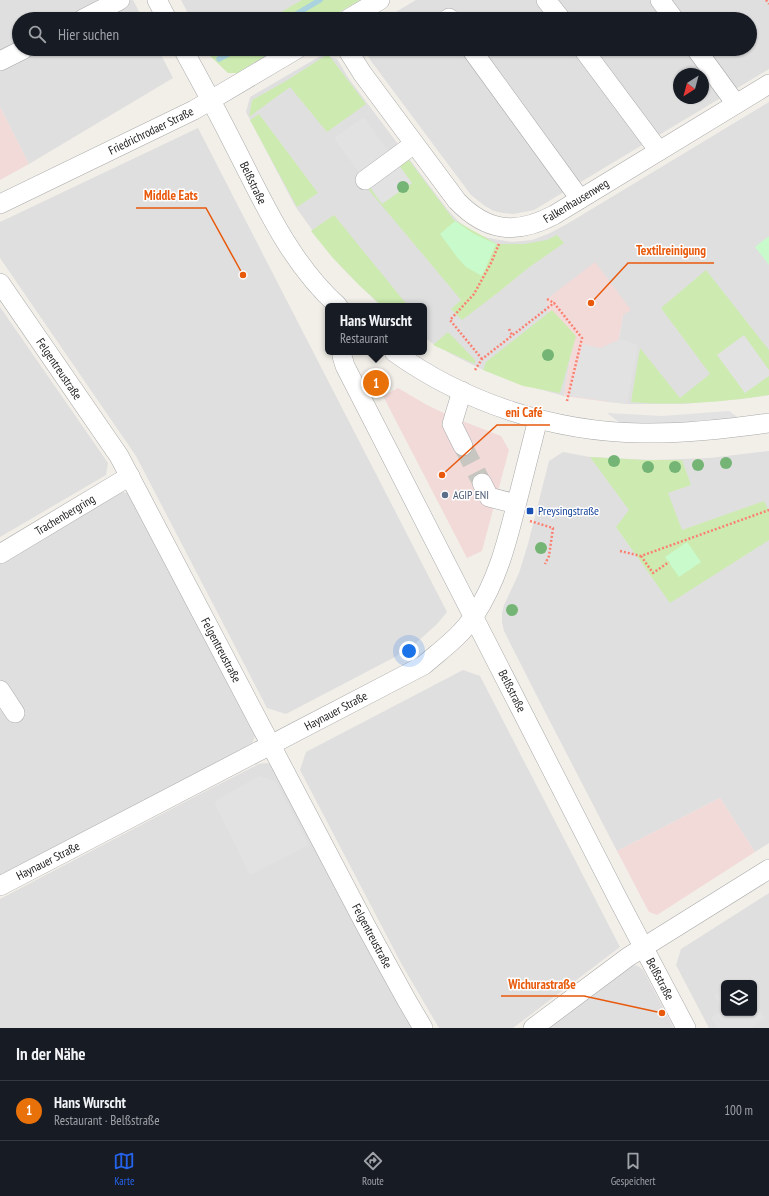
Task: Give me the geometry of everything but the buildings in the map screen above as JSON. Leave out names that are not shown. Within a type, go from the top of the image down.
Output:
[{"type":"street","points":[[97,12],[120,0]]},
{"type":"street","points":[[157,0],[163,12]]},
{"type":"street","points":[[360,12],[380,0]]},
{"type":"street","points":[[546,0],[555,12]]},
{"type":"street","points":[[660,0],[669,12]]},
{"type":"street","points":[[0,61],[12,55]]},
{"type":"street","name":"Belßstraße","points":[[187,56],[211,100],[271,220],[292,253],[308,274],[335,303]]},
{"type":"street","name":"Friedrichrodaer Straße","points":[[0,204],[194,110],[286,56]]},
{"type":"street","name":"Falkenhausenweg","points":[[352,56],[362,73],[457,201],[467,212],[477,218],[492,225],[505,228],[528,226],[554,215],[769,84]]},
{"type":"street","points":[[476,56],[580,199]]},
{"type":"street","points":[[588,56],[659,151]]},
{"type":"street","points":[[701,56],[736,104]]},
{"type":"street","points":[[365,180],[414,144]]},
{"type":"street","name":"Felgentreustraße","points":[[0,283],[119,456],[367,928],[423,1028]]},
{"type":"street","name":"Belßstraße","points":[[342,355],[345,366],[461,593],[686,1028]]},
{"type":"street","points":[[398,355],[415,367],[438,380],[498,407],[563,425],[599,431],[642,434],[728,429],[769,423]]},
{"type":"street","points":[[462,391],[452,424],[463,446]]},
{"type":"street","name":"Haynauer Straße","points":[[0,886],[424,665],[452,642],[474,617],[500,564],[538,419]]},
{"type":"street","name":"Trachenbergring","points":[[0,554],[130,476]]},
{"type":"street","points":[[482,483],[489,497],[516,504]]},
{"type":"street","points":[[0,690],[15,713]]},
{"type":"street","points":[[532,1028],[643,947],[769,868]]},
{"type":"path","points":[[766,0],[769,4]]},
{"type":"path","points":[[482,359],[450,320],[474,294],[491,263],[502,238]]},
{"type":"path","points":[[547,299],[554,303],[582,338],[567,401]]},
{"type":"path","points":[[475,370],[482,359],[554,303]]},
{"type":"path","points":[[509,329],[512,335]]},
{"type":"path","points":[[620,551],[641,556],[769,510]]},
{"type":"path","points":[[530,521],[554,528],[549,556],[545,564]]},
{"type":"path","points":[[641,556],[653,573],[669,562]]},
{"type":"shaded area","points":[[0,0],[133,0],[139,12],[12,12],[12,56],[162,56],[173,78],[29,164],[0,107]]},
{"type":"shaded area","points":[[181,0],[306,0],[286,12],[187,12]]},
{"type":"shaded area","points":[[416,0],[769,0],[769,69],[534,210],[513,214],[494,211],[471,195],[368,56],[757,56],[757,12],[396,12]]},
{"type":"shaded area","points":[[320,56],[337,59],[349,79],[447,209],[458,221],[476,234],[512,242],[532,240],[567,224],[769,102],[769,395],[683,404],[628,404],[608,402],[623,315],[573,343],[564,396],[532,387],[481,369],[432,343],[427,339],[427,303],[378,303],[328,252],[295,206],[246,112],[250,97]]},
{"type":"shaded area","points":[[0,107],[29,164],[0,180]]},
{"type":"shaded area","points":[[364,117],[412,183],[382,204],[334,138]]},
{"type":"shaded area","points":[[198,128],[447,612],[437,624],[416,643],[393,658],[286,714],[267,708],[136,456],[0,258],[0,222]]},
{"type":"shaded area","points":[[595,262],[631,310],[623,315],[608,402],[564,396],[573,343],[548,312],[547,299]]},
{"type":"shaded area","points":[[0,307],[108,463],[106,475],[0,537]]},
{"type":"shaded area","points":[[744,335],[769,370],[769,376],[745,393],[717,355]]},
{"type":"shaded area","points":[[621,339],[638,345],[627,404],[569,396],[583,344],[600,348]]},
{"type":"shaded area","points":[[398,388],[427,405],[452,417],[501,436],[509,450],[482,551],[467,558],[383,396]]},
{"type":"shaded area","points":[[729,411],[743,421],[624,426],[607,413],[662,416]]},
{"type":"shaded area","points":[[769,451],[769,843],[755,852],[720,798],[617,851],[504,631],[502,622],[504,605],[519,573],[528,544],[549,461],[563,452],[590,457],[653,460],[709,458]]},
{"type":"shaded area","points":[[120,492],[129,493],[255,735],[254,739],[248,746],[0,875],[0,562]]},
{"type":"shaded area","points":[[463,670],[480,676],[620,947],[513,1028],[439,1028],[401,963],[300,770],[306,752]]},
{"type":"shaded area","points":[[259,764],[271,764],[415,1028],[0,1028],[0,899],[200,794]]},
{"type":"shaded area","points":[[259,776],[276,782],[309,845],[250,875],[214,802]]},
{"type":"shaded area","points":[[720,798],[755,852],[657,915],[649,912],[617,851]]},
{"type":"shaded area","points":[[769,893],[769,1028],[709,1028],[676,965],[681,949]]},
{"type":"shaded area","points":[[634,965],[643,970],[674,1028],[545,1028],[630,966]]},
{"type":"shaded area","points":[[721,991],[721,1006],[714,996]]},
{"type":"shaded area","points":[[757,1006],[765,1018],[751,1028],[717,1028],[711,1018],[721,1010],[721,1016],[757,1016]]},
{"type":"green space","points":[[302,0],[360,0],[340,12],[281,12]]},
{"type":"green space","points":[[210,56],[265,56],[237,73],[228,73]]},
{"type":"green space","points":[[325,56],[330,56],[366,104],[327,132],[290,87],[249,117],[252,100],[286,81]]},
{"type":"green space","points":[[259,114],[318,193],[297,207],[250,120]]},
{"type":"green space","points":[[408,159],[454,220],[497,244],[524,244],[547,240],[557,235],[564,243],[528,268],[462,320],[451,309],[461,300],[368,189]]},
{"type":"green space","points":[[334,215],[406,303],[379,303],[333,258],[311,231]]},
{"type":"green space","points":[[455,221],[474,234],[496,244],[482,276],[466,267],[440,234]]},
{"type":"green space","points":[[769,236],[769,265],[755,247]]},
{"type":"green space","points":[[706,270],[769,350],[769,395],[700,403],[666,404],[631,402],[640,348],[680,398],[710,374],[661,308]]},
{"type":"green space","points":[[552,310],[576,336],[560,393],[523,386],[483,370],[486,362]]},
{"type":"green space","points":[[448,332],[475,360],[475,364],[433,345]]},
{"type":"green space","points":[[590,457],[643,460],[682,460],[691,485],[668,493],[682,530],[764,501],[769,511],[769,540],[670,603],[616,527],[629,510]]},
{"type":"green space","points":[[687,542],[701,562],[679,577],[665,557]]},
{"type":"waterway","points":[[300,12],[320,0]]},
{"type":"waterway","points":[[219,59],[224,56]]},
{"type":"tunnel","points":[[463,446],[482,483]]},
{"type":"place","name":"Middle Eats","points":[[243,275]]},
{"type":"place","name":"Textilreinigung","points":[[591,303]]},
{"type":"place","name":"Hans Wurscht","points":[[376,383]]},
{"type":"place","name":"eni Café","points":[[442,475]]},
{"type":"place","name":"AGIP ENI","points":[[445,495]]},
{"type":"place","name":"Preysingstraße","points":[[530,511]]},
{"type":"place","name":"Wichurastraße","points":[[662,1013]]}]
